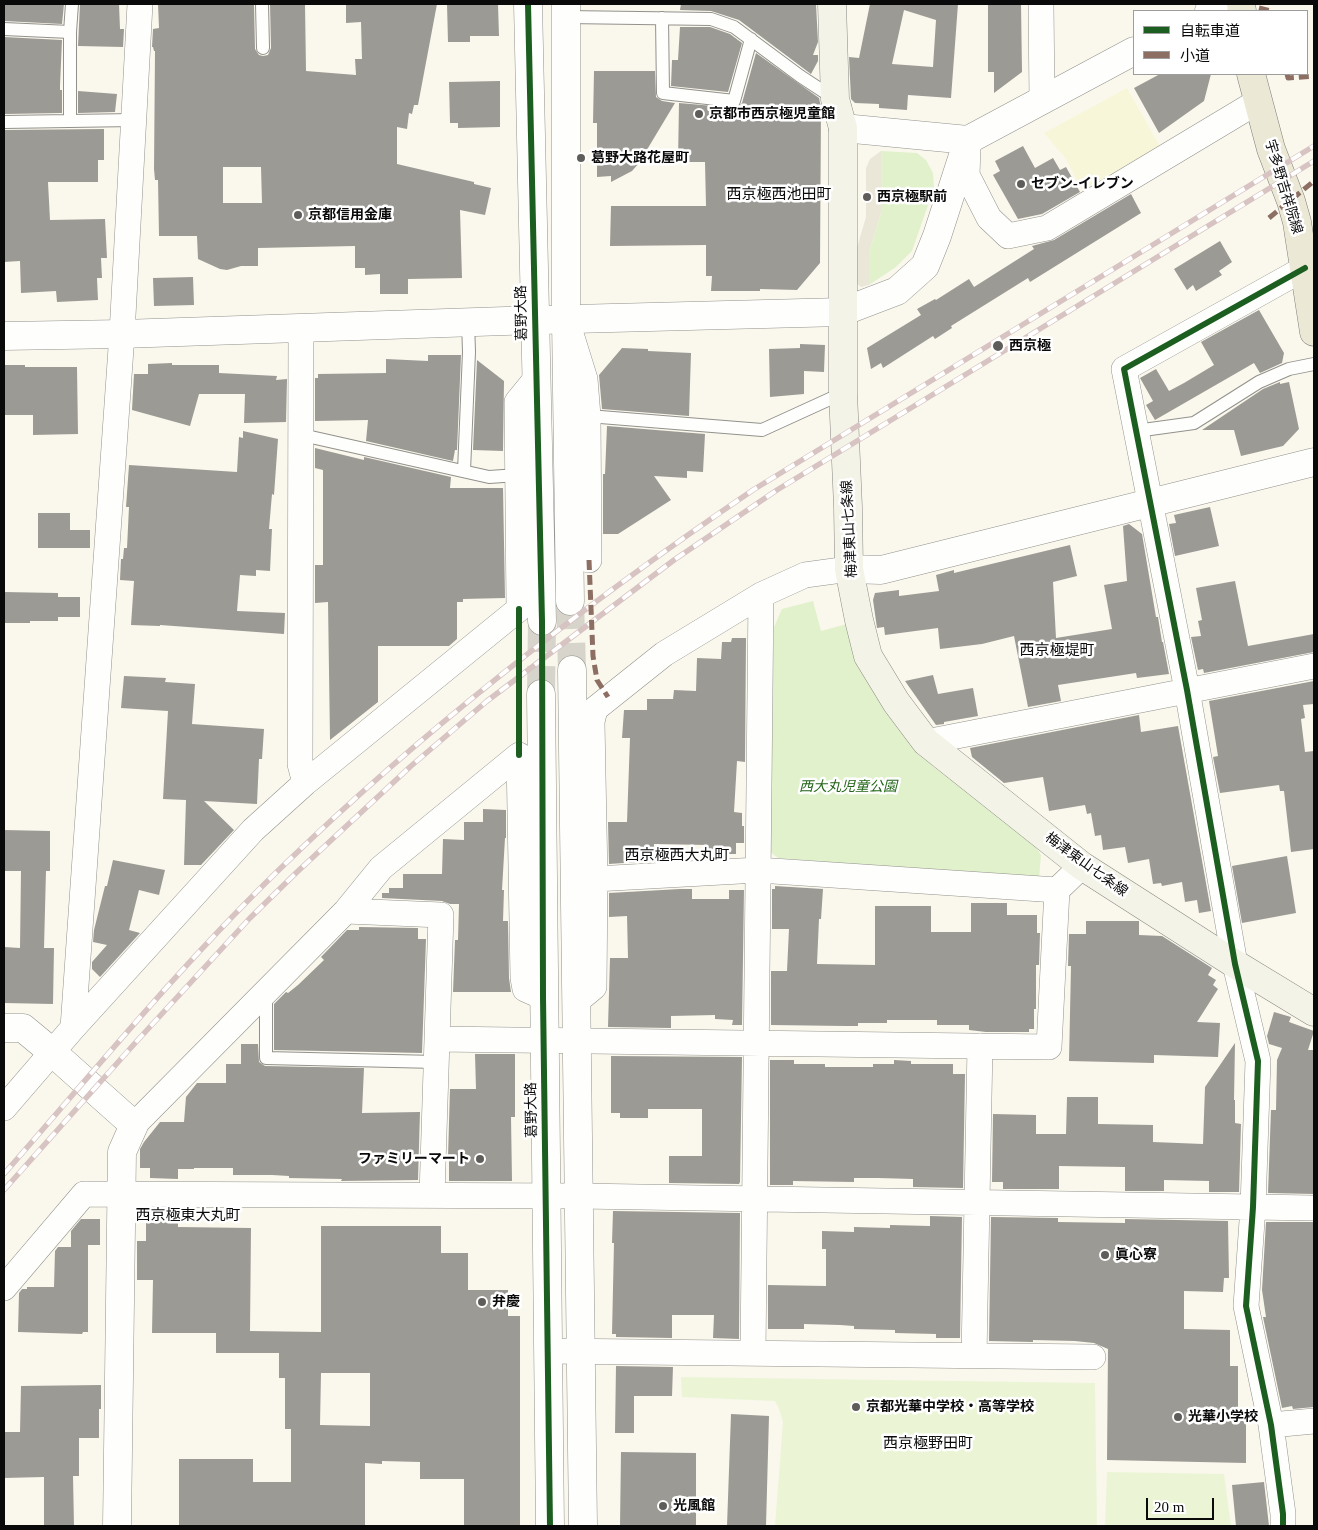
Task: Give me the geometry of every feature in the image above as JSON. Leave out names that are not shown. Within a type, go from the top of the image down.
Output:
[{"type":"main road","name":"梅津東山七条線","points":[[832,4],[835,99],[843,128],[843,393],[849,569],[868,656],[896,702],[926,742],[1082,866],[1234,964],[1314,1012]]},
{"type":"main road","name":"宇多野吉祥院線","points":[[1251,75],[1271,148],[1297,222],[1314,332]]},
{"type":"street","points":[[4,1108],[62,1060],[73,1028],[122,334],[140,4]]},
{"type":"street","name":"葛野大路","points":[[528,4],[535,380],[542,621]]},
{"type":"street","points":[[1041,4],[1042,100]]},
{"type":"street","points":[[1211,10],[1223,4]]},
{"type":"street","points":[[566,10],[566,320],[570,601]]},
{"type":"street","points":[[843,128],[968,140],[1133,52]]},
{"type":"street","points":[[968,140],[967,175],[989,218],[1008,236],[1047,228],[1257,102]]},
{"type":"street","points":[[4,336],[842,312],[897,291],[925,266],[937,236],[968,140]]},
{"type":"street","points":[[1283,1526],[1271,1425],[1246,1306],[1253,1207],[1258,1060],[1234,964],[1187,690],[1124,369],[1305,268]]},
{"type":"street","points":[[566,320],[585,379],[588,416],[589,560]]},
{"type":"street","points":[[301,328],[300,764],[305,783]]},
{"type":"street","points":[[73,1028],[253,830],[305,783],[519,609],[517,402],[535,380]]},
{"type":"street","points":[[576,1002],[594,987],[595,879],[592,722],[595,709],[664,654],[760,595],[805,575],[849,569],[881,570],[1314,462]]},
{"type":"street","points":[[753,1353],[760,595]]},
{"type":"street","points":[[926,742],[1314,666]]},
{"type":"street","points":[[572,670],[583,1526]]},
{"type":"street","name":"葛野大路","points":[[541,694],[550,1526]]},
{"type":"street","points":[[117,1526],[122,1152],[134,1125],[346,911],[381,868],[519,755],[523,978],[525,988],[543,997]]},
{"type":"street","points":[[437,1051],[544,1041],[1049,1047],[1057,890],[1082,866]]},
{"type":"street","points":[[595,879],[758,870],[1057,890]]},
{"type":"street","points":[[346,911],[441,915],[432,1195]]},
{"type":"street","points":[[4,1028],[23,1028],[62,1060],[134,1125]]},
{"type":"street","points":[[974,1356],[980,1046]]},
{"type":"street","points":[[4,1288],[84,1194],[579,1196],[1314,1208]]},
{"type":"street","points":[[548,1351],[1093,1357]]},
{"type":"street","points":[[1271,1425],[1314,1421]]},
{"type":"lane","points":[[70,121],[70,32],[72,4]]},
{"type":"lane","points":[[262,4],[263,48]]},
{"type":"lane","points":[[566,10],[662,18],[710,19],[734,27],[835,99]]},
{"type":"lane","points":[[662,18],[663,93],[734,101],[751,39]]},
{"type":"lane","points":[[4,29],[70,32]]},
{"type":"lane","points":[[4,122],[134,120]]},
{"type":"lane","points":[[464,471],[469,352],[468,322]]},
{"type":"lane","points":[[1136,431],[1194,423],[1259,382],[1289,369],[1314,364]]},
{"type":"lane","points":[[588,416],[762,430],[843,393]]},
{"type":"lane","points":[[302,435],[489,477],[518,475]]},
{"type":"lane","points":[[266,992],[266,1058],[437,1051]]},
{"type":"shaded area","points":[[1127,88],[1162,150],[1085,196],[1066,159],[1044,133]]},
{"type":"shaded area","points":[[881,151],[881,213],[869,252],[869,285],[861,287],[856,283],[856,251],[866,217],[866,168],[870,159]]},
{"type":"green space","points":[[881,151],[917,153],[926,160],[933,173],[934,188],[912,251],[896,267],[869,285],[869,252],[881,213]]},
{"type":"green space","name":"西大丸児童公園","points":[[813,601],[821,631],[847,624],[910,742],[934,767],[1029,836],[1041,855],[1039,879],[778,858],[770,852],[774,627],[782,609]]},
{"type":"green space","name":"京都光華中学校・高等学校","points":[[681,1377],[1095,1383],[1097,1526],[775,1526],[783,1422],[775,1401],[682,1397]]},
{"type":"green space","points":[[1107,1472],[1224,1474],[1231,1526],[1105,1526]]},
{"type":"building","points":[[4,4],[64,4],[62,24],[4,21]]},
{"type":"building","points":[[80,4],[119,4],[120,29],[124,29],[123,47],[78,46]]},
{"type":"building","points":[[158,4],[254,4],[255,49],[259,55],[263,56],[268,55],[271,48],[270,4],[305,4],[306,71],[356,75],[355,59],[362,59],[361,22],[346,23],[346,4],[437,4],[418,105],[414,105],[412,114],[409,113],[407,129],[397,127],[397,164],[474,182],[474,184],[491,188],[485,215],[460,210],[462,278],[408,279],[408,294],[380,294],[380,274],[365,275],[365,268],[355,268],[355,246],[258,248],[258,266],[241,266],[227,270],[220,269],[198,259],[197,236],[159,236],[158,180],[155,180],[154,169],[155,51],[152,47],[153,29],[159,28]],"holes":[[[223,167],[261,167],[262,203],[223,203]]]},
{"type":"building","points":[[447,4],[498,4],[499,36],[470,36],[470,42],[448,42]]},
{"type":"building","points":[[681,4],[816,4],[818,42],[813,55],[818,55],[818,61],[811,74],[739,20],[711,11],[680,10]]},
{"type":"building","points":[[870,4],[958,4],[951,98],[908,95],[907,110],[879,108],[879,104],[855,103],[851,99],[849,57],[859,58]],"holes":[[[904,10],[936,20],[933,67],[892,64]]]},
{"type":"building","points":[[988,4],[1021,4],[1022,72],[994,93],[994,72],[988,72]]},
{"type":"building","points":[[680,27],[710,27],[730,34],[742,43],[728,92],[671,86],[672,60],[678,60]]},
{"type":"building","points":[[4,37],[62,40],[60,90],[62,90],[62,113],[5,114]]},
{"type":"building","points":[[756,53],[819,98],[821,107],[820,263],[797,290],[711,291],[712,276],[706,276],[706,245],[610,246],[611,206],[706,206],[705,162],[678,162],[679,103],[737,108],[742,103]]},
{"type":"building","points":[[594,71],[655,71],[656,97],[662,101],[675,103],[639,163],[632,171],[611,182],[611,176],[597,177],[597,123],[593,123]]},
{"type":"building","points":[[1158,75],[1211,75],[1204,101],[1159,133],[1134,88]]},
{"type":"building","points":[[500,81],[500,127],[458,128],[458,123],[450,123],[449,82]]},
{"type":"building","points":[[78,91],[117,94],[115,112],[78,113]]},
{"type":"building","points":[[104,129],[104,160],[98,160],[98,182],[48,182],[50,220],[105,219],[107,258],[101,258],[102,278],[97,278],[98,300],[57,302],[56,291],[21,293],[20,261],[4,262],[4,130]]},
{"type":"building","name":"セブン-イレブン","points":[[1023,146],[1035,168],[1053,158],[1060,170],[1066,167],[1080,192],[1042,214],[1018,219],[993,175],[1000,171],[995,161]]},
{"type":"building","points":[[1131,194],[1141,213],[1030,282],[1028,278],[951,326],[952,328],[935,339],[933,336],[883,368],[881,363],[871,369],[867,348],[921,315],[917,309],[936,300],[969,279],[974,287],[1034,249],[1032,246],[1054,240]]},
{"type":"building","points":[[1220,241],[1232,262],[1219,271],[1222,275],[1196,291],[1193,285],[1187,290],[1174,269]]},
{"type":"building","points":[[193,277],[194,305],[154,306],[153,278]]},
{"type":"building","points":[[1259,310],[1284,353],[1282,363],[1260,373],[1254,363],[1155,420],[1146,405],[1153,401],[1140,378],[1156,369],[1169,391],[1184,383],[1214,365],[1201,342]]},
{"type":"building","points":[[800,344],[825,345],[824,372],[804,371],[804,394],[770,397],[769,349],[800,348]]},
{"type":"building","points":[[622,348],[691,353],[689,416],[602,409],[599,375]]},
{"type":"building","points":[[428,355],[461,355],[457,450],[455,450],[453,461],[366,441],[368,420],[315,421],[315,378],[318,378],[318,374],[386,373],[386,359],[428,361]]},
{"type":"building","points":[[477,360],[504,381],[503,451],[473,450]]},
{"type":"building","points":[[172,363],[172,365],[219,365],[219,373],[277,376],[276,380],[287,379],[286,422],[244,423],[245,394],[199,394],[190,426],[132,410],[134,374],[148,374],[148,364]]},
{"type":"building","points":[[4,365],[77,367],[78,434],[33,435],[33,415],[4,415]]},
{"type":"building","points":[[1280,382],[1280,384],[1289,382],[1299,429],[1283,446],[1241,456],[1234,430],[1202,430],[1263,389]]},
{"type":"building","points":[[607,426],[705,434],[703,472],[687,471],[687,478],[654,476],[671,500],[618,534],[603,534],[603,474],[605,474]]},
{"type":"building","points":[[243,431],[278,439],[274,495],[272,494],[269,529],[272,529],[270,571],[256,570],[256,576],[240,575],[237,611],[285,613],[284,634],[160,625],[131,625],[134,581],[120,580],[121,559],[123,559],[124,548],[127,548],[129,507],[126,507],[129,465],[237,472],[239,437],[243,438]]},
{"type":"building","points":[[315,448],[364,460],[364,457],[451,477],[450,488],[503,488],[505,598],[463,599],[463,602],[457,602],[457,639],[449,646],[378,646],[378,702],[330,740],[328,602],[315,603],[315,565],[323,565],[323,470],[315,468]]},
{"type":"building","points":[[1210,507],[1219,546],[1175,556],[1169,524],[1176,523],[1174,515]]},
{"type":"building","points":[[38,513],[70,513],[70,530],[90,530],[90,548],[38,548]]},
{"type":"building","points":[[1129,524],[1142,534],[1156,617],[1158,617],[1169,674],[1137,678],[1136,673],[1058,685],[1061,701],[1028,707],[1014,636],[982,644],[940,649],[938,628],[885,635],[884,627],[877,628],[873,600],[875,593],[899,590],[899,596],[939,591],[936,575],[954,570],[954,573],[1070,545],[1077,576],[1053,582],[1056,638],[1112,629],[1104,585],[1127,581],[1123,526]]},
{"type":"building","points":[[1235,581],[1248,646],[1314,634],[1314,652],[1204,673],[1203,669],[1198,670],[1191,637],[1201,636],[1198,621],[1202,620],[1196,588]]},
{"type":"building","points":[[4,592],[58,593],[58,597],[80,597],[80,617],[58,617],[58,621],[4,623]]},
{"type":"building","points":[[732,638],[746,638],[745,762],[737,761],[734,812],[742,813],[744,843],[736,843],[736,854],[708,854],[708,845],[654,844],[654,861],[609,864],[608,822],[627,822],[630,738],[622,738],[624,710],[647,710],[647,699],[673,699],[674,690],[696,691],[697,658],[721,659],[722,642],[731,642]]},
{"type":"building","points":[[933,675],[938,694],[973,688],[978,716],[936,725],[905,681]]},
{"type":"building","points":[[124,676],[166,678],[165,682],[195,684],[192,724],[264,729],[262,759],[259,759],[257,804],[204,801],[234,830],[201,865],[184,865],[186,800],[163,799],[168,711],[121,708]]},
{"type":"building","points":[[1314,681],[1314,704],[1303,705],[1305,718],[1301,719],[1305,752],[1314,751],[1314,849],[1291,852],[1284,791],[1280,791],[1279,785],[1220,793],[1213,757],[1218,756],[1209,701]]},
{"type":"building","points":[[1139,715],[1141,732],[1178,726],[1211,911],[1199,913],[1197,900],[1185,902],[1182,882],[1162,886],[1161,883],[1153,884],[1149,859],[1128,863],[1125,847],[1103,850],[1101,835],[1095,836],[1091,813],[1087,814],[1085,805],[1049,811],[1043,777],[1004,783],[972,757],[970,748]]},
{"type":"building","points":[[483,809],[506,810],[502,890],[504,890],[503,921],[508,921],[511,992],[453,992],[455,940],[458,940],[459,904],[450,904],[442,901],[382,898],[382,893],[389,893],[389,888],[403,888],[403,874],[442,874],[443,839],[464,840],[464,822],[483,822]]},
{"type":"building","points":[[4,830],[50,831],[50,871],[46,871],[44,948],[54,948],[53,1004],[4,1003],[4,947],[20,948],[21,871],[4,871]]},
{"type":"building","points":[[1287,856],[1296,913],[1242,923],[1232,866]]},
{"type":"building","points":[[113,860],[165,870],[159,895],[139,890],[129,930],[140,933],[100,977],[92,969],[92,962],[107,945],[93,942],[94,930]]},
{"type":"building","points":[[775,886],[823,889],[821,919],[819,919],[817,964],[875,965],[875,906],[931,906],[931,932],[971,932],[971,903],[1007,903],[1007,915],[1037,915],[1037,933],[1040,933],[1039,965],[1036,965],[1034,1029],[1029,1029],[1029,1032],[986,1032],[969,1030],[969,1025],[937,1025],[937,1020],[887,1020],[887,1023],[858,1023],[858,1026],[771,1025],[771,971],[787,971],[789,929],[772,929],[772,889],[775,889]]},
{"type":"building","points":[[692,889],[692,899],[729,899],[729,890],[744,890],[742,1025],[732,1025],[733,1020],[715,1019],[715,1015],[671,1016],[671,1028],[608,1027],[610,958],[628,958],[627,916],[609,917],[609,893]]},
{"type":"building","points":[[1086,921],[1139,921],[1139,935],[1162,936],[1212,968],[1208,975],[1216,980],[1213,985],[1218,989],[1197,1022],[1220,1023],[1218,1057],[1154,1055],[1154,1063],[1069,1061],[1071,966],[1068,966],[1069,934],[1086,934]]},
{"type":"building","points":[[359,927],[418,928],[418,939],[426,939],[422,1053],[274,1050],[274,1004],[286,992],[288,993],[298,985],[324,960],[321,957],[347,930],[359,930]]},
{"type":"building","points":[[1274,1012],[1291,1017],[1289,1022],[1314,1031],[1308,1050],[1314,1050],[1314,1194],[1268,1193],[1271,1110],[1276,1110],[1277,1060],[1282,1048],[1269,1044],[1267,1036]]},
{"type":"building","points":[[1235,1043],[1235,1123],[1241,1124],[1239,1192],[1209,1192],[1209,1181],[1164,1180],[1164,1191],[1125,1191],[1125,1167],[1059,1166],[1059,1189],[1003,1189],[1003,1182],[992,1182],[993,1114],[1036,1115],[1036,1134],[1066,1134],[1067,1097],[1098,1097],[1098,1124],[1153,1125],[1153,1142],[1203,1144],[1205,1087]]},
{"type":"building","points":[[241,1044],[258,1044],[259,1062],[265,1066],[364,1068],[362,1113],[420,1112],[418,1180],[341,1181],[342,1179],[233,1175],[233,1168],[178,1169],[178,1179],[150,1178],[150,1168],[140,1168],[140,1149],[144,1142],[160,1122],[184,1122],[186,1097],[197,1083],[226,1083],[226,1064],[241,1064]]},
{"type":"building","points":[[475,1054],[515,1054],[515,1117],[511,1117],[512,1181],[449,1181],[450,1089],[476,1089]]},
{"type":"building","points":[[611,1056],[742,1057],[739,1184],[669,1183],[669,1156],[702,1156],[702,1109],[648,1109],[648,1118],[620,1118],[620,1113],[611,1113]]},
{"type":"building","points":[[770,1060],[794,1060],[794,1064],[825,1064],[825,1067],[873,1067],[873,1064],[894,1064],[894,1060],[911,1061],[911,1064],[953,1064],[953,1074],[965,1074],[963,1188],[913,1187],[913,1179],[878,1178],[854,1178],[854,1182],[793,1181],[793,1185],[770,1185]]},
{"type":"building","points":[[613,1211],[740,1213],[739,1339],[713,1338],[714,1315],[672,1315],[672,1338],[616,1337],[616,1334],[612,1334]]},
{"type":"building","points":[[155,1213],[178,1213],[178,1227],[251,1228],[250,1331],[321,1332],[321,1226],[441,1226],[441,1253],[468,1253],[468,1290],[508,1290],[508,1316],[520,1316],[520,1526],[464,1525],[464,1479],[420,1479],[420,1462],[382,1461],[382,1464],[365,1463],[365,1526],[179,1526],[179,1459],[253,1459],[253,1482],[291,1482],[291,1429],[285,1429],[285,1378],[279,1378],[279,1353],[216,1353],[216,1333],[152,1333],[153,1280],[137,1280],[137,1241],[146,1241],[146,1217],[155,1217]],"holes":[[[321,1373],[370,1373],[370,1426],[320,1425]]]},
{"type":"building","points":[[930,1216],[962,1217],[960,1338],[936,1338],[936,1334],[895,1333],[895,1330],[854,1329],[854,1326],[840,1325],[804,1324],[804,1329],[768,1329],[768,1285],[826,1286],[826,1249],[822,1249],[822,1231],[854,1232],[854,1227],[890,1228],[890,1225],[930,1226]]},
{"type":"building","points":[[991,1217],[1058,1218],[1058,1222],[1125,1223],[1125,1219],[1228,1221],[1229,1278],[1224,1278],[1223,1292],[1184,1291],[1184,1329],[1230,1330],[1230,1366],[1238,1366],[1238,1416],[1246,1416],[1246,1463],[1107,1460],[1108,1349],[1094,1343],[1075,1341],[989,1341]]},
{"type":"building","points":[[81,1219],[100,1219],[100,1245],[88,1245],[88,1332],[83,1332],[82,1334],[18,1332],[19,1293],[22,1289],[27,1289],[27,1287],[54,1287],[55,1251],[58,1247],[71,1247],[71,1231]]},
{"type":"building","points":[[1266,1222],[1314,1222],[1314,1407],[1293,1409],[1292,1406],[1282,1408],[1263,1317],[1266,1317],[1262,1290]]},
{"type":"building","points":[[616,1366],[673,1367],[672,1396],[634,1396],[634,1433],[615,1433]]},
{"type":"building","points":[[101,1385],[99,1438],[79,1438],[79,1476],[73,1476],[74,1526],[44,1526],[44,1477],[4,1478],[4,1432],[20,1432],[21,1386]]},
{"type":"building","points":[[731,1414],[769,1416],[766,1526],[727,1526]]},
{"type":"building","name":"光風館","points":[[621,1452],[696,1453],[696,1526],[620,1526]]},
{"type":"building","points":[[1264,1482],[1269,1526],[1236,1526],[1232,1485]]},
{"type":"tunnel","points":[[570,601],[572,670]]},
{"type":"tunnel","points":[[541,694],[542,621]]},
{"type":"railway","points":[[4,1174],[177,976],[249,900],[340,812],[396,762],[511,667],[631,576],[753,490],[1314,146]]},
{"type":"railway","points":[[4,1190],[250,918],[411,766],[487,701],[674,560],[777,490],[1314,161]]},
{"type":"marked path","points":[[1259,8],[1267,10]]},
{"type":"marked path","points":[[1287,75],[1288,78],[1314,76]]},
{"type":"marked path","points":[[1269,218],[1314,181]]},
{"type":"marked path","points":[[589,560],[593,656],[597,680],[608,697]]},
{"type":"cycle path","points":[[528,4],[542,621],[543,997],[550,1526]]},
{"type":"cycle path","points":[[1283,1526],[1271,1425],[1246,1306],[1253,1207],[1258,1061],[1235,964],[1187,690],[1124,369],[1305,268]]},
{"type":"cycle path","points":[[519,609],[519,755]]},
{"type":"place","name":"京都市西京極児童館","points":[[699,114]]},
{"type":"place","name":"葛野大路花屋町","points":[[581,158]]},
{"type":"place","name":"セブン-イレブン","points":[[1021,184]]},
{"type":"place","name":"西京極駅前","points":[[867,197]]},
{"type":"place","name":"京都信用金庫","points":[[298,215]]},
{"type":"place","name":"西京極","points":[[998,346]]},
{"type":"place","name":"ファミリーマート","points":[[480,1159]]},
{"type":"place","name":"眞心寮","points":[[1105,1255]]},
{"type":"place","name":"弁慶","points":[[482,1302]]},
{"type":"place","name":"京都光華中学校・高等学校","points":[[856,1407]]},
{"type":"place","name":"光華小学校","points":[[1178,1417]]},
{"type":"place","name":"光風館","points":[[663,1506]]},
{"type":"district","name":"西京極西池田町","points":[[779,195]]},
{"type":"district","name":"西京極堤町","points":[[1057,651]]},
{"type":"district","name":"西京極西大丸町","points":[[677,856]]},
{"type":"district","name":"西京極東大丸町","points":[[188,1216]]},
{"type":"district","name":"西京極野田町","points":[[928,1444]]}]
